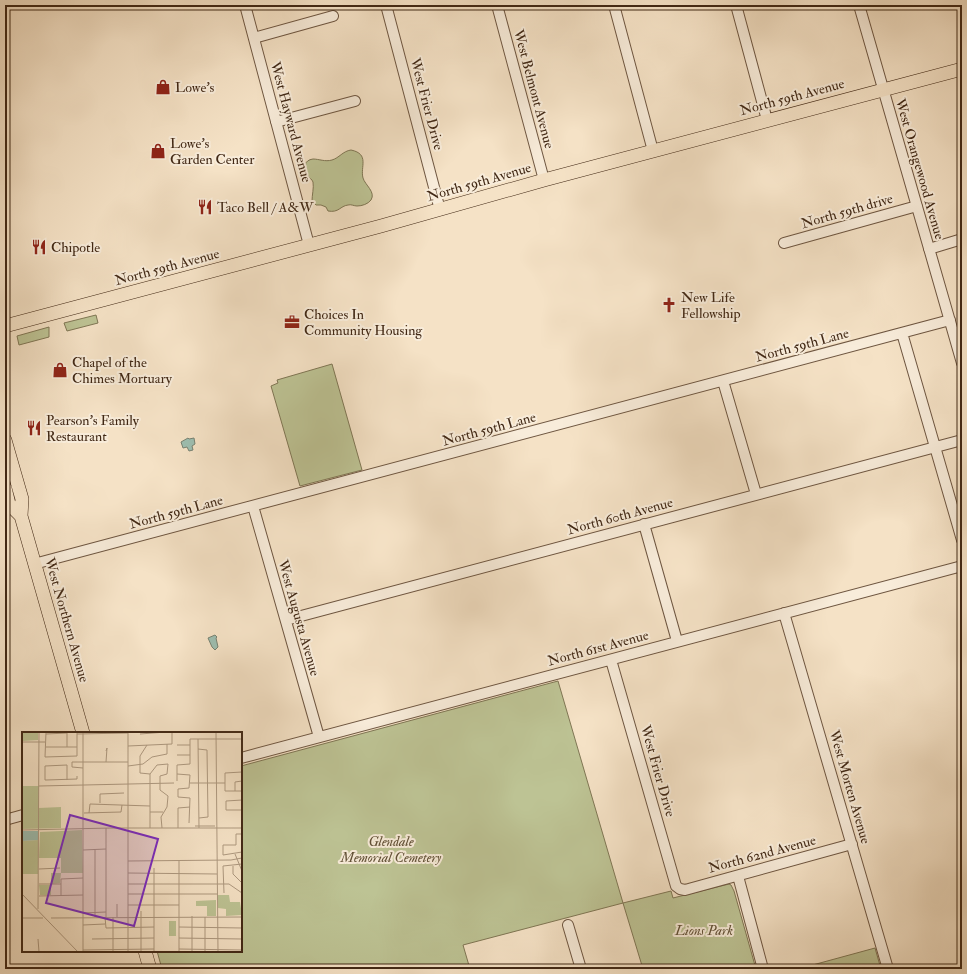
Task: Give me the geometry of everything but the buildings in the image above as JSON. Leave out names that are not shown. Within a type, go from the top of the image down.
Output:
[{"type":"main road","name":"North 59th Avenue","points":[[5,326],[440,210],[544,180],[767,120],[962,69]]},
{"type":"main road","name":"West Northern Avenue","points":[[5,440],[22,499],[21,516],[83,732]]},
{"type":"main road","name":"West Northern Avenue","points":[[5,488],[9,504],[21,516]]},
{"type":"main road","points":[[145,952],[150,969]]},
{"type":"street","name":"West Hayward Avenue","points":[[245,5],[309,245]]},
{"type":"street","name":"West Frier Drive","points":[[386,5],[440,210]]},
{"type":"street","name":"West Belmont Avenue","points":[[497,5],[544,180]]},
{"type":"street","points":[[614,5],[653,151]]},
{"type":"street","points":[[736,5],[767,120]]},
{"type":"street","name":"West Orangewood Avenue","points":[[859,5],[929,249],[955,323],[962,363]]},
{"type":"street","points":[[254,38],[333,16]]},
{"type":"street","points":[[276,122],[356,101]]},
{"type":"street","name":"North 59th drive","points":[[784,244],[917,206]]},
{"type":"street","points":[[929,249],[962,239]]},
{"type":"street","name":"North 59th Lane","points":[[34,564],[902,333],[955,323]]},
{"type":"street","points":[[902,333],[962,540]]},
{"type":"street","points":[[723,381],[756,494]]},
{"type":"street","name":"North 60th Avenue","points":[[286,620],[962,440]]},
{"type":"street","name":"West Augusta Avenue","points":[[253,506],[319,737]]},
{"type":"street","points":[[644,524],[677,641]]},
{"type":"street","name":"North 61st Avenue","points":[[242,758],[962,566]]},
{"type":"street","name":"West Morten Avenue","points":[[784,613],[888,969]]},
{"type":"street","name":"West Frier Drive","points":[[611,660],[676,886],[680,890]]},
{"type":"street","points":[[5,820],[22,815]]},
{"type":"street","name":"North 62nd Avenue","points":[[680,890],[738,876],[852,844]]},
{"type":"street","points":[[738,876],[763,969]]},
{"type":"street","points":[[568,925],[581,969]]},
{"type":"green space","points":[[351,150],[357,152],[362,158],[362,174],[364,181],[371,191],[371,200],[363,205],[349,205],[332,211],[328,211],[326,207],[321,205],[316,205],[312,201],[313,182],[307,175],[305,167],[306,163],[313,159],[329,161]]},
{"type":"green space","points":[[96,315],[98,323],[67,331],[64,323]]},
{"type":"green space","points":[[49,327],[49,337],[19,345],[17,336]]},
{"type":"green space","points":[[332,364],[362,470],[300,486],[271,386],[278,383],[277,380]]},
{"type":"green space","name":"Glendale Memorial Cemetery","points":[[558,681],[623,903],[463,945],[470,969],[162,969],[157,952],[242,952],[242,766]]},
{"type":"green space","name":"Lions Park","points":[[729,884],[734,891],[756,969],[643,969],[623,903],[671,891],[673,898]]},
{"type":"green space","points":[[875,948],[881,969],[798,969]]},
{"type":"shaded area","points":[[188,438],[194,438],[195,444],[192,446],[193,450],[189,451],[187,447],[183,448],[181,442]]},
{"type":"shaded area","points":[[215,635],[217,637],[218,647],[215,650],[208,638]]},
{"type":"place","name":"Lowe's","points":[[163,87]]},
{"type":"place","name":"Lowe's Garden Center","points":[[158,151]]},
{"type":"place","name":"Taco Bell / A&W","points":[[205,207]]},
{"type":"place","name":"Chipotle","points":[[39,247]]},
{"type":"place","name":"New Life Fellowship","points":[[669,305]]},
{"type":"place","name":"Choices In Community Housing","points":[[292,322]]},
{"type":"place","name":"Chapel of the Chimes Mortuary","points":[[60,370]]},
{"type":"place","name":"Pearson's Family Restaurant","points":[[34,428]]}]
